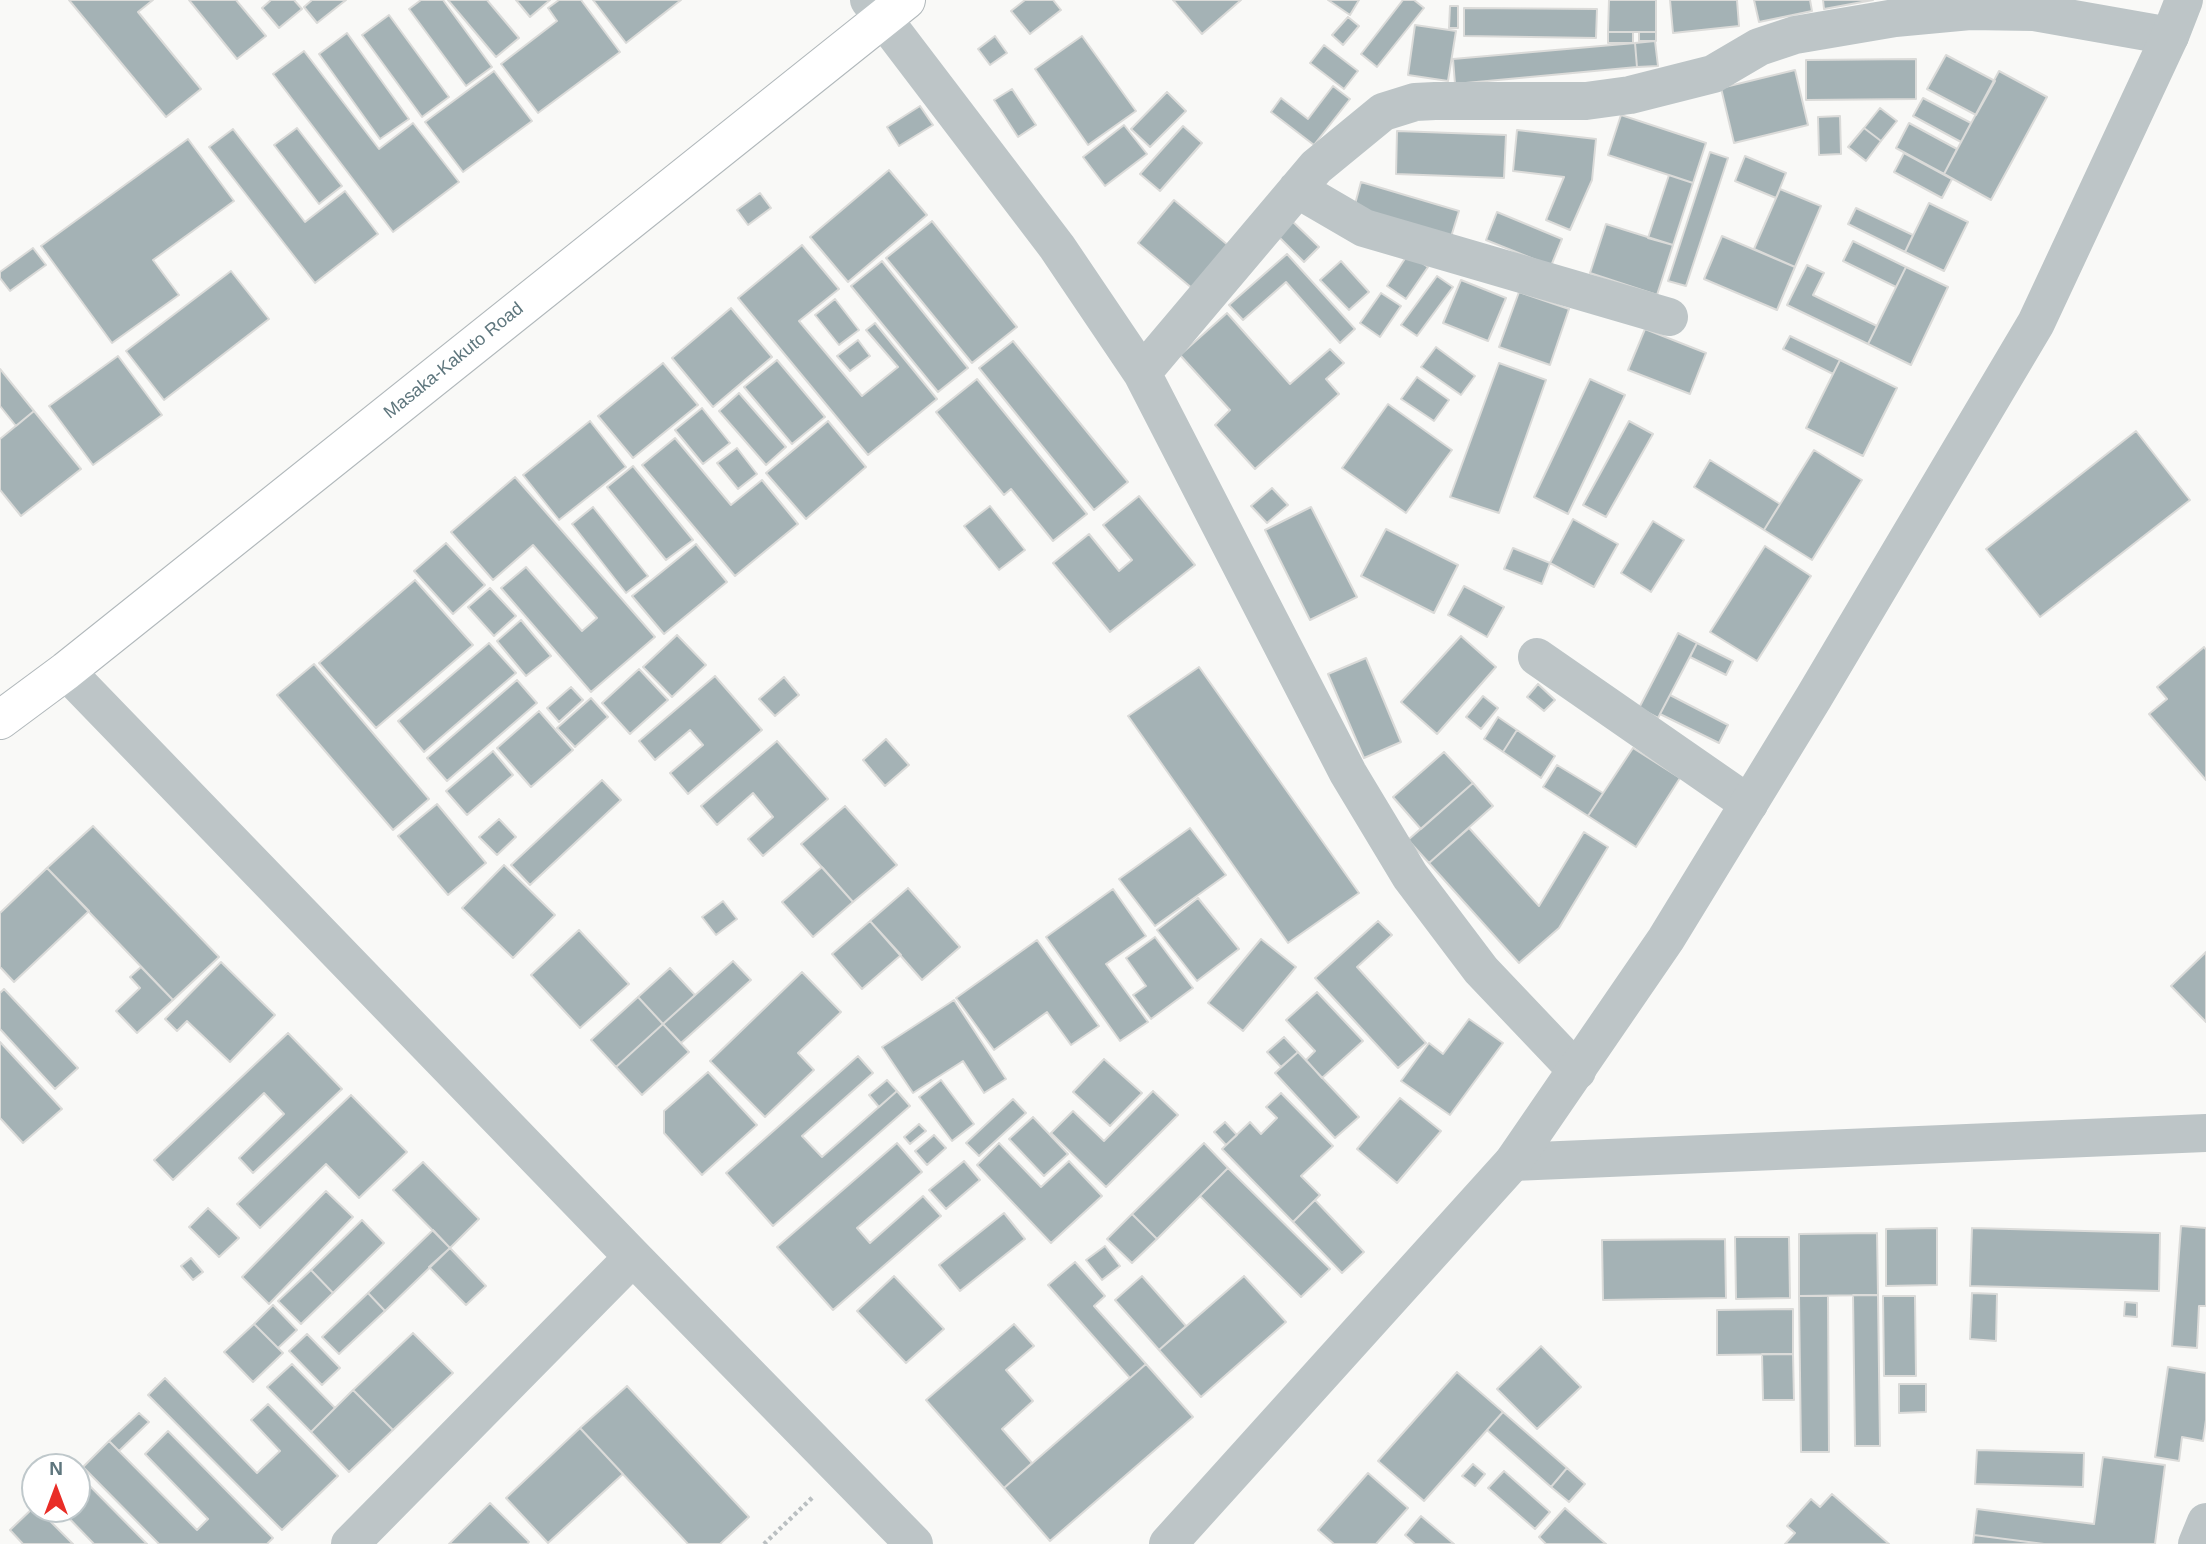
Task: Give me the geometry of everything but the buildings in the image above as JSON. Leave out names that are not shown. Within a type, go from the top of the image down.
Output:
[{"type":"highway","name":"Masaka-Kakuto Road","points":[[0,720],[66,671],[886,6]]},
{"type":"street","points":[[1168,1544],[1513,1162],[1666,939],[2036,323],[2170,36],[2184,0]]},
{"type":"street","points":[[886,6],[1057,247],[1142,373],[1348,773],[1410,876],[1481,970],[1577,1071]]},
{"type":"street","points":[[1142,373],[1316,167],[1383,112],[1415,102],[1586,101],[1630,95],[1713,74],[1759,47],[1795,35],[1895,18],[1970,11],[2034,12],[2170,36]]},
{"type":"street","points":[[1297,189],[1364,228],[1669,317]]},
{"type":"street","points":[[1537,657],[1749,804]]},
{"type":"street","points":[[66,671],[914,1544]]},
{"type":"street","points":[[1513,1162],[2206,1133]]},
{"type":"street","points":[[349,1544],[633,1257]]},
{"type":"street","points":[[2197,1544],[2206,1522]]},
{"type":"path","points":[[764,1544],[842,1470]]}]
